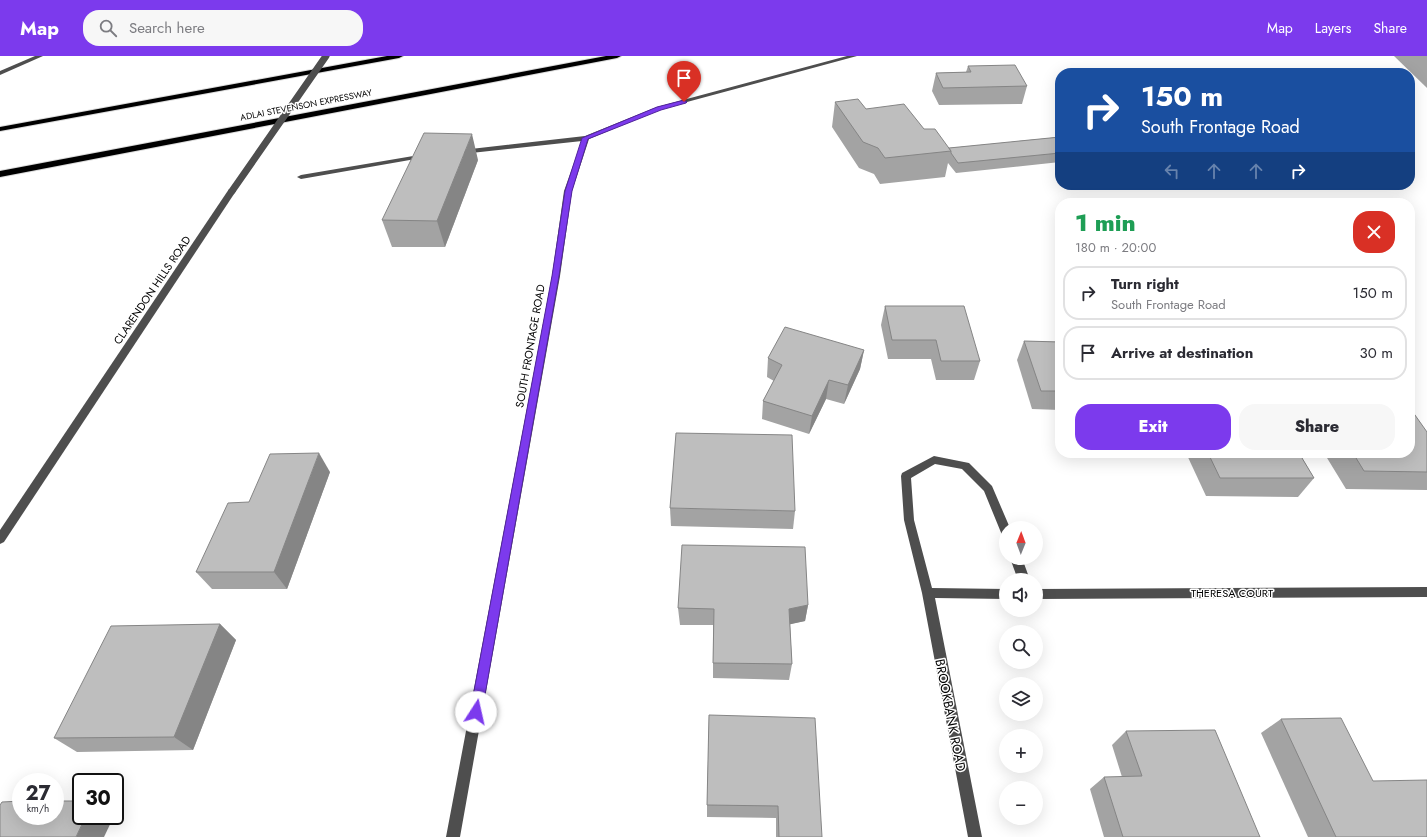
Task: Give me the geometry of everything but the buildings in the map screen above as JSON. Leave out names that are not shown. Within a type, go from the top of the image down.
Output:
[{"type":"highway","points":[[0,129],[399,56]]},
{"type":"highway","name":"ADLAI STEVENSON EXPRESSWAY","points":[[0,174],[616,56]]},
{"type":"street","points":[[0,73],[40,56]]},
{"type":"street","name":"CLARENDON HILLS ROAD","points":[[0,539],[232,191],[326,56]]},
{"type":"street","points":[[451,153],[586,138],[659,108],[854,56]]},
{"type":"street","name":"SOUTH FRONTAGE ROAD","points":[[453,837],[556,276],[568,191],[586,138]]},
{"type":"street","points":[[301,177],[395,160],[435,155]]},
{"type":"street","points":[[999,594],[928,594],[909,520],[906,476],[934,460],[965,466],[988,489],[1001,521]]},
{"type":"street","name":"THERESA COURT","points":[[1043,594],[1427,592]]},
{"type":"street","name":"BROOKBANK ROAD","points":[[928,594],[975,837]]},
{"type":"route","points":[[476,712],[556,276],[568,191],[586,138],[659,108],[684,102]]}]
